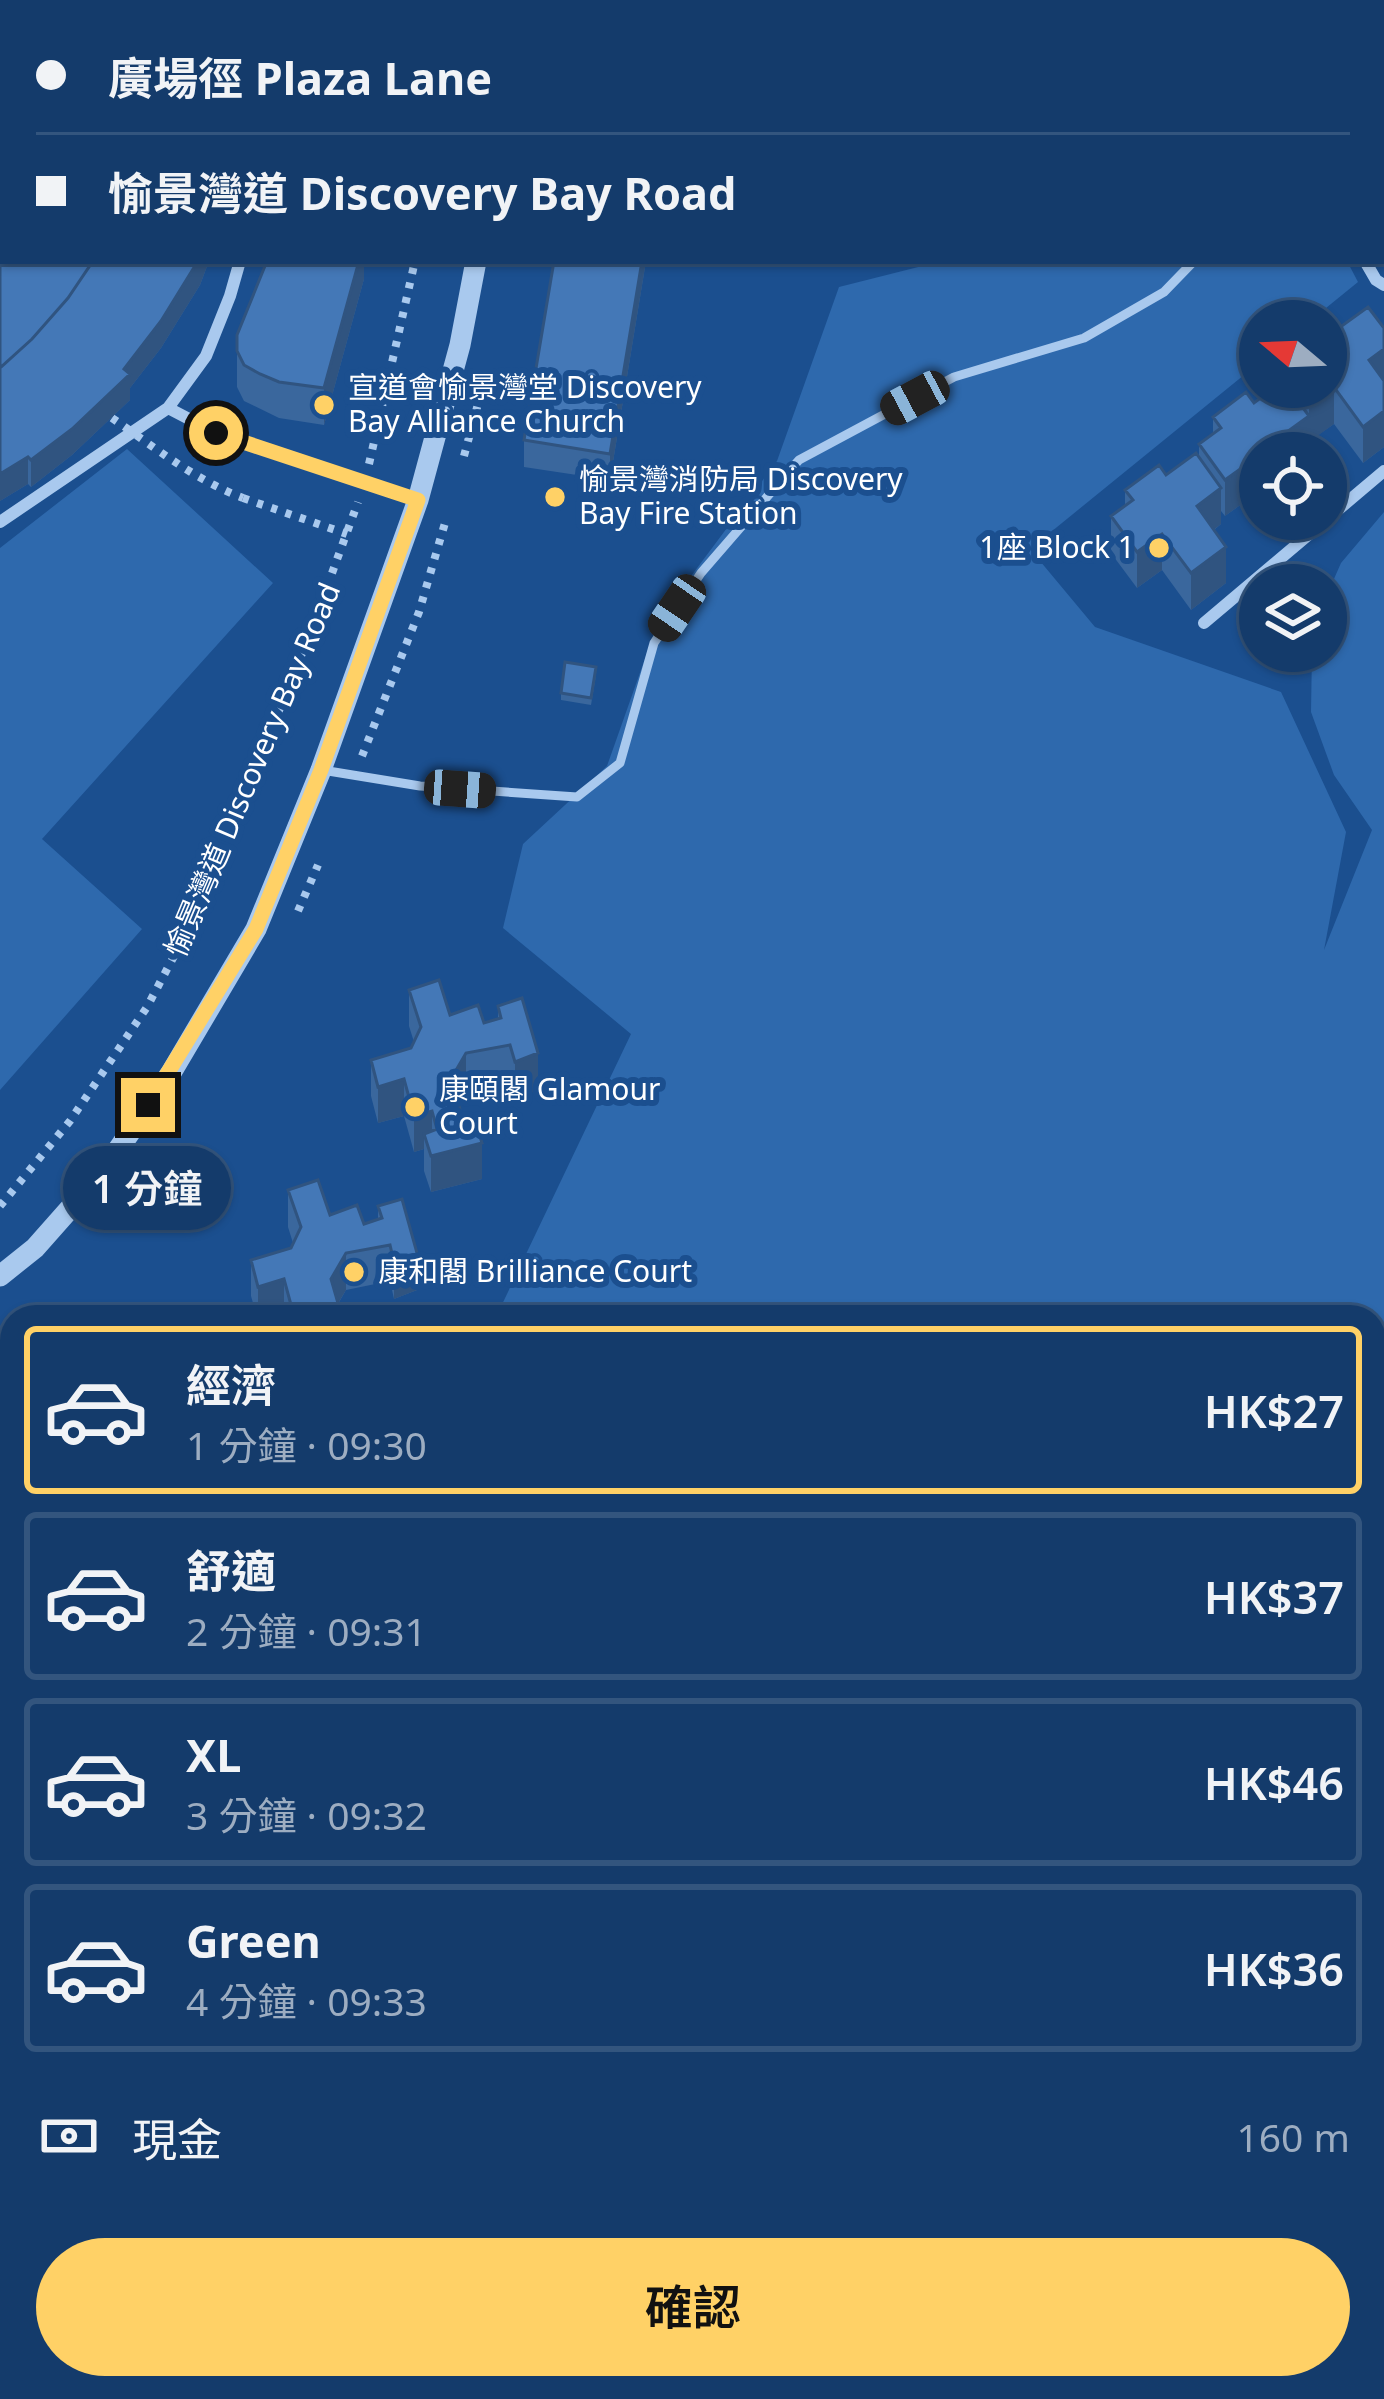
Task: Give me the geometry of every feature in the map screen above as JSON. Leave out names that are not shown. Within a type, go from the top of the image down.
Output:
[{"type":"street","points":[[0,522],[168,408],[206,356],[239,264]]},
{"type":"street","name":"愉景灣道 Discovery Bay Road","points":[[0,1276],[35,1248],[104,1170],[171,1073],[256,929],[321,770],[418,500],[460,345],[475,264]]},
{"type":"street","points":[[168,408],[216,433],[418,500]]},
{"type":"street","points":[[1204,623],[1384,471]]},
{"type":"lane","points":[[321,770],[420,786],[578,797],[620,763],[654,643],[701,573],[799,460],[954,376],[1084,338],[1164,292],[1191,264]]},
{"type":"path","points":[[0,1206],[70,1121],[147,1007],[200,907],[365,484],[414,264]]},
{"type":"path","points":[[112,418],[222,490],[347,534]]},
{"type":"shaded area","points":[[930,264],[1349,264],[1358,282],[1336,300],[1239,300],[1239,379],[1030,549],[1095,627],[1281,692],[1346,832],[1324,950],[1372,830],[1334,775],[1311,712],[1312,672],[1347,672],[1347,564],[1341,564],[1384,512],[1384,1305],[502,1305],[631,1034],[503,928],[523,844],[607,766],[659,619],[777,461],[839,287]]},
{"type":"shaded area","points":[[127,449],[273,583],[42,839],[142,929],[0,1090],[0,548]]},
{"type":"building","points":[[0,264],[91,264],[68,298],[0,368]]},
{"type":"building","points":[[91,264],[196,264],[124,369],[130,374],[72,429],[31,460],[28,457],[0,474],[0,368],[68,298]]},
{"type":"building","points":[[266,264],[358,264],[324,388],[279,382],[244,365],[237,351],[237,335]]},
{"type":"building","points":[[553,264],[642,264],[610,454],[524,440]]},
{"type":"building","points":[[1368,307],[1384,328],[1384,349],[1369,360],[1384,381],[1384,411],[1363,427],[1347,405],[1347,322]]},
{"type":"building","points":[[1239,397],[1239,408],[1303,408],[1309,416],[1287,432],[1239,432],[1239,470],[1225,480],[1199,444],[1221,428],[1213,417]]},
{"type":"building","points":[[1196,453],[1221,488],[1197,506],[1226,547],[1191,573],[1162,534],[1137,552],[1111,516],[1133,500],[1125,490],[1159,465],[1166,475]]},
{"type":"building","points":[[565,662],[596,667],[591,698],[561,693]]},
{"type":"building","points":[[439,980],[450,1015],[478,1005],[484,1023],[501,1018],[498,1006],[522,998],[538,1053],[515,1062],[510,1045],[466,1053],[451,1079],[464,1123],[475,1120],[482,1143],[431,1156],[424,1134],[437,1129],[432,1111],[414,1116],[404,1079],[378,1087],[371,1060],[411,1048],[421,1027],[409,990]]},
{"type":"building","points":[[318,1180],[330,1215],[357,1205],[364,1224],[382,1218],[378,1206],[402,1199],[417,1253],[394,1262],[390,1245],[346,1253],[331,1279],[339,1305],[291,1305],[284,1279],[258,1287],[251,1260],[291,1248],[301,1227],[288,1190]]},
{"type":"place","name":"宣道會愉景灣堂 Discovery Bay Alliance Church","points":[[324,405]]},
{"type":"place","name":"愉景灣消防局 Discovery Bay Fire Station","points":[[555,497]]},
{"type":"place","name":"1座 Block 1","points":[[1159,548]]},
{"type":"place","name":"康頤閣 Glamour Court","points":[[415,1107]]},
{"type":"place","name":"康和閣 Brilliance Court","points":[[354,1272]]},
{"type":"route","points":[[148,1105],[256,929],[321,770],[418,500],[216,433]]}]
